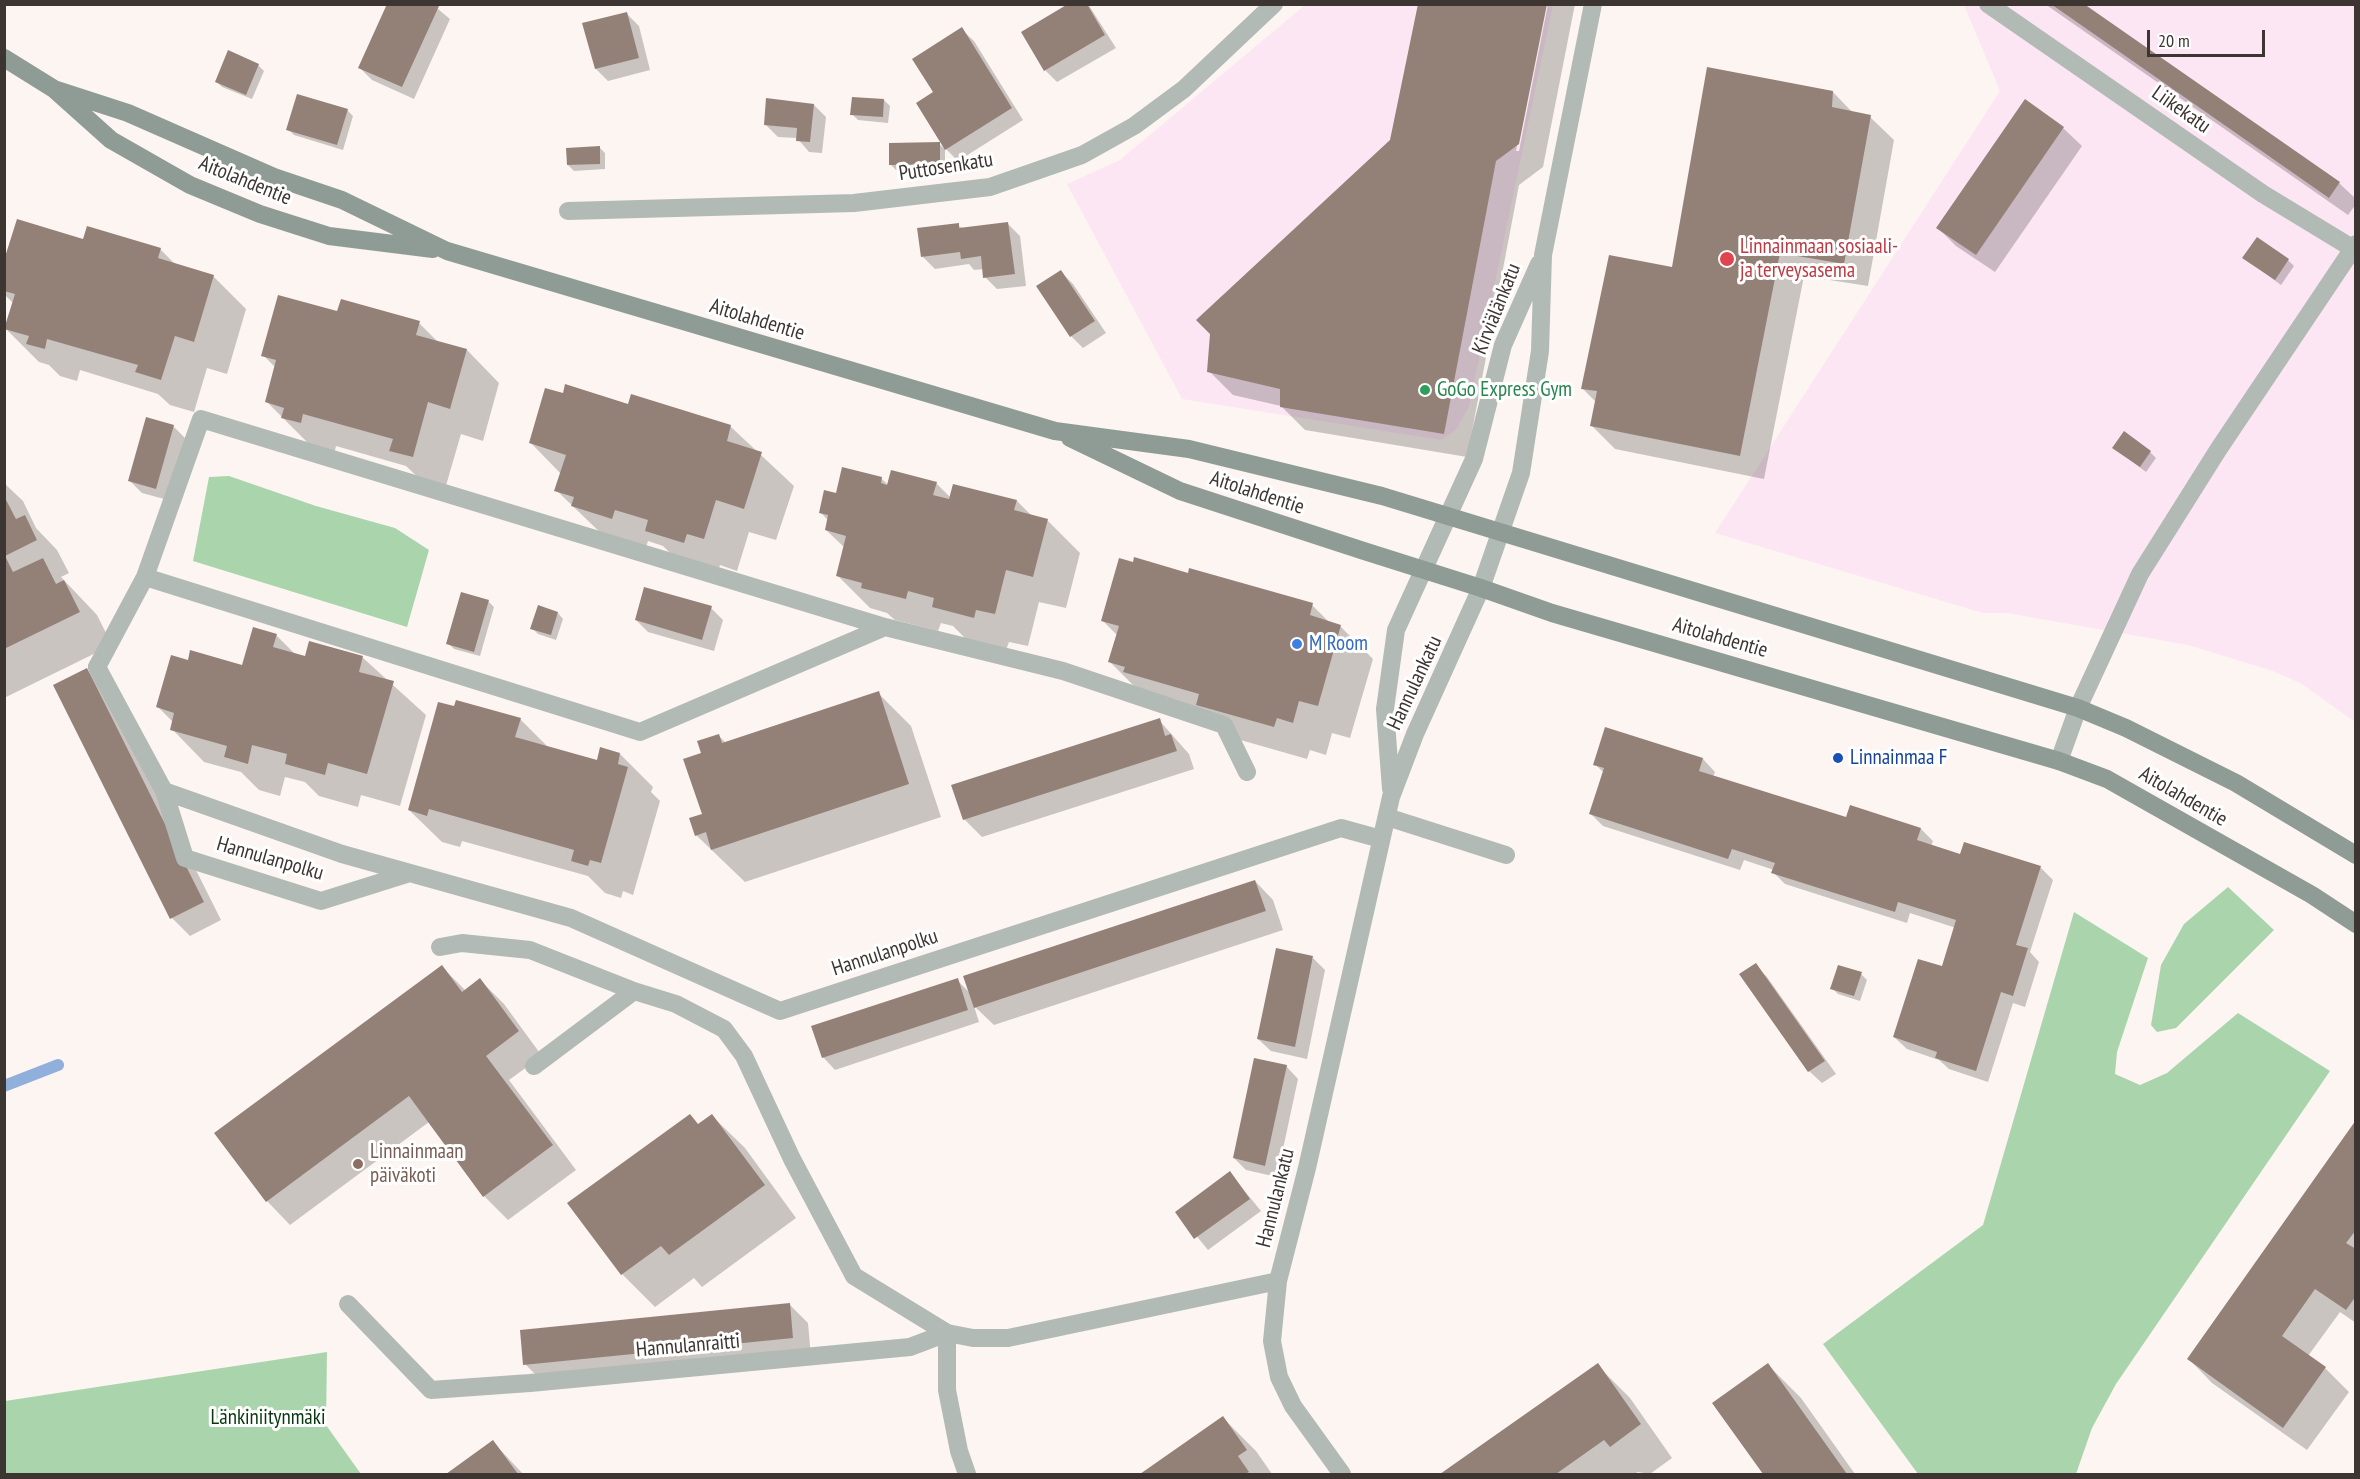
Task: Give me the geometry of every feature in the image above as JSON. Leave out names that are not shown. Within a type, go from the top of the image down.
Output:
[{"type":"main road","name":"Aitolahdentie","points":[[4,58],[54,89],[111,140],[190,185],[260,214],[329,236],[447,251],[1055,431],[1189,449],[1382,496],[2078,708],[2126,728],[2236,783],[2355,855]]},
{"type":"main road","name":"Aitolahdentie","points":[[54,89],[128,113],[274,177],[342,200],[447,251]]},
{"type":"main road","name":"Aitolahdentie","points":[[1055,431],[1180,491],[1424,569],[1552,613],[2059,761],[2107,779],[2312,895],[2355,924]]},
{"type":"street","name":"Puttosenkatu","points":[[568,211],[854,203],[990,187],[1082,155],[1134,126],[1184,89],[1275,4]]},
{"type":"street","name":"Kirviälänkatu","points":[[1481,588],[1521,473],[1538,362],[1543,255],[1593,4]]},
{"type":"street","name":"Liikekatu","points":[[1988,4],[2263,194],[2354,246]]},
{"type":"street","points":[[2059,761],[2078,708],[2140,574],[2218,450],[2354,246]]},
{"type":"street","name":"Kirviälänkatu","points":[[1424,569],[1474,459],[1503,345],[1543,255]]},
{"type":"street","points":[[885,627],[640,732],[145,577],[201,419],[885,627],[1063,671],[1224,724],[1247,772]]},
{"type":"street","name":"Hannulankatu","points":[[1391,797],[1385,709],[1396,630],[1424,569]]},
{"type":"street","name":"Hannulanpolku","points":[[145,577],[97,667],[164,791],[185,858],[321,901],[410,873]]},
{"type":"street","name":"Hannulankatu","points":[[947,1334],[973,1338],[1008,1338],[1278,1281],[1307,1167],[1391,797],[1415,734],[1481,588]]},
{"type":"street","name":"Hannulanpolku","points":[[164,791],[342,854],[571,918],[780,1011],[1341,828],[1381,839]]},
{"type":"street","points":[[1387,817],[1506,855]]},
{"type":"street","points":[[440,947],[462,943],[531,950],[634,991],[676,1004],[724,1029],[744,1056],[792,1160],[854,1276],[947,1334],[947,1390],[958,1450],[967,1474]]},
{"type":"street","points":[[534,1066],[634,991]]},
{"type":"street","points":[[1278,1281],[1272,1341],[1279,1377],[1293,1406],[1342,1474]]},
{"type":"street","name":"Hannulanraitti","points":[[348,1304],[431,1390],[542,1382],[910,1347],[947,1334]]},
{"type":"shaded area","points":[[1305,5],[1553,5],[1469,407],[1456,430],[1441,440],[1182,399],[1067,184],[1120,160]]},
{"type":"shaded area","points":[[1964,5],[2355,5],[2355,722],[2302,684],[2273,671],[2188,645],[2007,613],[1983,613],[1715,533],[2000,91]]},
{"type":"green space","points":[[229,476],[316,506],[395,528],[429,550],[407,627],[193,561],[209,477]]},
{"type":"green space","points":[[2228,887],[2274,930],[2176,1028],[2157,1032],[2151,1025],[2161,965],[2184,924]]},
{"type":"green space","points":[[2074,912],[2148,958],[2117,1052],[2115,1074],[2140,1085],[2167,1073],[2238,1013],[2330,1071],[2116,1384],[2092,1428],[2076,1474],[1918,1474],[1823,1344],[1983,1225]]},
{"type":"green space","name":"Länkiniitynmäki","points":[[327,1352],[326,1425],[361,1474],[5,1474],[5,1401]]},
{"type":"building","points":[[387,4],[439,6],[402,87],[358,68]]},
{"type":"building","points":[[1068,4],[1087,4],[1105,35],[1044,71],[1021,32]]},
{"type":"building","points":[[1418,4],[1547,4],[1519,144],[1496,161],[1444,434],[1280,407],[1280,389],[1207,372],[1210,334],[1196,320],[1390,140]]},
{"type":"building","points":[[2051,4],[2084,4],[2340,182],[2329,198]]},
{"type":"building","points":[[627,12],[639,58],[595,69],[582,23]]},
{"type":"building","points":[[962,27],[1012,108],[945,150],[916,103],[933,92],[912,59]]},
{"type":"building","points":[[228,50],[259,64],[246,95],[215,82]]},
{"type":"building","name":"Linnainmaan sosiaali- ja terveysasema","points":[[1707,67],[1833,91],[1832,107],[1871,115],[1844,264],[1780,253],[1740,456],[1590,426],[1597,391],[1581,389],[1609,255],[1672,267]]},
{"type":"building","points":[[297,94],[348,109],[337,145],[286,130]]},
{"type":"building","points":[[852,97],[884,99],[883,117],[850,115]]},
{"type":"building","points":[[766,98],[814,104],[810,142],[796,141],[797,128],[764,125]]},
{"type":"building","points":[[2025,99],[2064,127],[1976,255],[1936,228]]},
{"type":"building","points":[[940,142],[940,164],[889,165],[889,143]]},
{"type":"building","points":[[600,146],[600,164],[567,165],[566,148]]},
{"type":"building","points":[[17,219],[83,239],[87,226],[161,248],[158,258],[214,275],[194,342],[175,336],[161,380],[135,372],[138,365],[47,339],[45,349],[26,344],[29,336],[4,329],[15,294],[4,291],[4,260]]},
{"type":"building","points":[[1008,222],[1015,274],[983,278],[981,256],[961,259],[960,252],[921,257],[917,228],[959,223],[959,228]]},
{"type":"building","points":[[2257,237],[2289,259],[2275,280],[2242,258]]},
{"type":"building","points":[[1061,270],[1095,321],[1070,337],[1036,286]]},
{"type":"building","points":[[278,295],[337,311],[341,299],[420,321],[416,335],[467,349],[450,409],[428,402],[413,457],[389,451],[393,439],[303,414],[301,423],[281,418],[284,408],[265,402],[276,360],[261,356]]},
{"type":"building","points":[[565,384],[628,404],[631,394],[731,425],[727,441],[762,452],[744,509],[716,500],[704,539],[687,534],[684,543],[645,531],[648,520],[615,510],[612,519],[571,506],[574,497],[554,491],[566,455],[529,443],[545,388],[563,393]]},
{"type":"building","points":[[146,417],[174,425],[156,489],[128,481]]},
{"type":"building","points":[[2124,431],[2151,451],[2140,467],[2112,448]]},
{"type":"building","points":[[842,467],[882,477],[881,483],[887,485],[891,470],[937,482],[933,495],[949,499],[953,484],[1017,500],[1014,510],[1048,519],[1033,577],[1006,570],[995,614],[976,610],[974,618],[932,607],[934,598],[908,591],[906,599],[861,588],[862,583],[836,576],[846,536],[825,530],[828,515],[819,513],[824,490],[836,493]]},
{"type":"building","points":[[4,496],[16,519],[25,515],[37,540],[5,556],[13,572],[43,558],[56,584],[64,580],[80,612],[4,649]]},
{"type":"building","points":[[1134,557],[1188,573],[1189,568],[1313,603],[1310,615],[1341,625],[1318,706],[1299,701],[1293,723],[1277,718],[1274,727],[1196,705],[1199,694],[1123,672],[1125,667],[1108,662],[1119,626],[1101,621],[1119,558],[1133,562]]},
{"type":"building","points":[[644,587],[712,606],[702,640],[635,620]]},
{"type":"building","points":[[461,592],[489,600],[474,652],[446,644]]},
{"type":"building","points":[[538,605],[558,612],[551,635],[530,629]]},
{"type":"building","points":[[253,627],[277,634],[273,647],[305,656],[309,641],[363,656],[359,672],[394,681],[367,774],[328,763],[325,775],[285,764],[287,754],[252,745],[248,764],[224,757],[227,746],[170,730],[174,713],[156,707],[171,655],[188,660],[190,650],[242,665]]},
{"type":"building","points":[[87,668],[204,902],[170,919],[53,685]]},
{"type":"building","points":[[879,691],[909,784],[711,850],[706,832],[695,836],[689,818],[702,814],[683,759],[701,753],[697,741],[719,734],[722,743]]},
{"type":"building","points":[[456,700],[521,718],[515,737],[597,760],[600,747],[620,753],[618,764],[628,767],[601,863],[590,860],[588,866],[571,861],[574,850],[429,809],[427,816],[408,810],[438,702],[454,706]]},
{"type":"building","points":[[1160,718],[1165,736],[1171,734],[1177,751],[963,820],[951,785]]},
{"type":"building","points":[[1605,727],[1703,758],[1699,771],[1846,817],[1850,805],[1921,828],[1917,840],[1960,854],[1964,842],[2041,866],[2016,945],[2028,948],[2013,996],[2001,992],[1976,1071],[1935,1058],[1937,1052],[1893,1037],[1918,959],[1942,966],[1956,920],[1898,902],[1895,912],[1771,873],[1775,863],[1732,849],[1728,859],[1589,814],[1604,768],[1593,765]]},
{"type":"building","points":[[1255,880],[1266,911],[974,1008],[963,976]]},
{"type":"building","points":[[1276,948],[1313,956],[1295,1047],[1257,1039]]},
{"type":"building","points":[[1756,963],[1825,1061],[1808,1072],[1739,974]]},
{"type":"building","points":[[442,965],[462,992],[480,978],[519,1031],[486,1056],[553,1145],[483,1197],[409,1096],[266,1202],[214,1133]]},
{"type":"building","points":[[1838,965],[1862,972],[1854,996],[1830,989]]},
{"type":"building","points":[[958,978],[968,1010],[822,1058],[811,1026]]},
{"type":"building","points":[[1254,1058],[1287,1065],[1265,1166],[1233,1158]]},
{"type":"building","points":[[690,1114],[698,1124],[712,1114],[765,1185],[669,1255],[661,1246],[621,1275],[567,1203]]},
{"type":"building","points":[[2356,1120],[2356,1230],[2346,1243],[2356,1249],[2356,1296],[2346,1310],[2315,1289],[2282,1336],[2326,1367],[2283,1428],[2187,1359]]},
{"type":"building","points":[[1230,1171],[1250,1199],[1194,1239],[1175,1212]]},
{"type":"building","points":[[790,1303],[793,1338],[523,1365],[520,1330]]},
{"type":"building","points":[[1598,1363],[1641,1424],[1610,1447],[1604,1440],[1556,1474],[1440,1474]]},
{"type":"building","points":[[1768,1363],[1847,1474],[1763,1474],[1712,1403]]},
{"type":"building","points":[[1223,1416],[1247,1450],[1238,1456],[1249,1472],[1245,1474],[1140,1474]]},
{"type":"building","points":[[493,1440],[518,1474],[446,1474]]},
{"type":"waterway","points":[[4,1086],[58,1065]]},
{"type":"place","name":"Linnainmaan sosiaali- ja terveysasema","points":[[1727,259]]},
{"type":"place","name":"GoGo Express Gym","points":[[1425,390]]},
{"type":"place","name":"M Room","points":[[1297,644]]},
{"type":"place","name":"Linnainmaa F","points":[[1838,758]]},
{"type":"place","name":"Linnainmaan päiväkoti","points":[[358,1164]]}]
